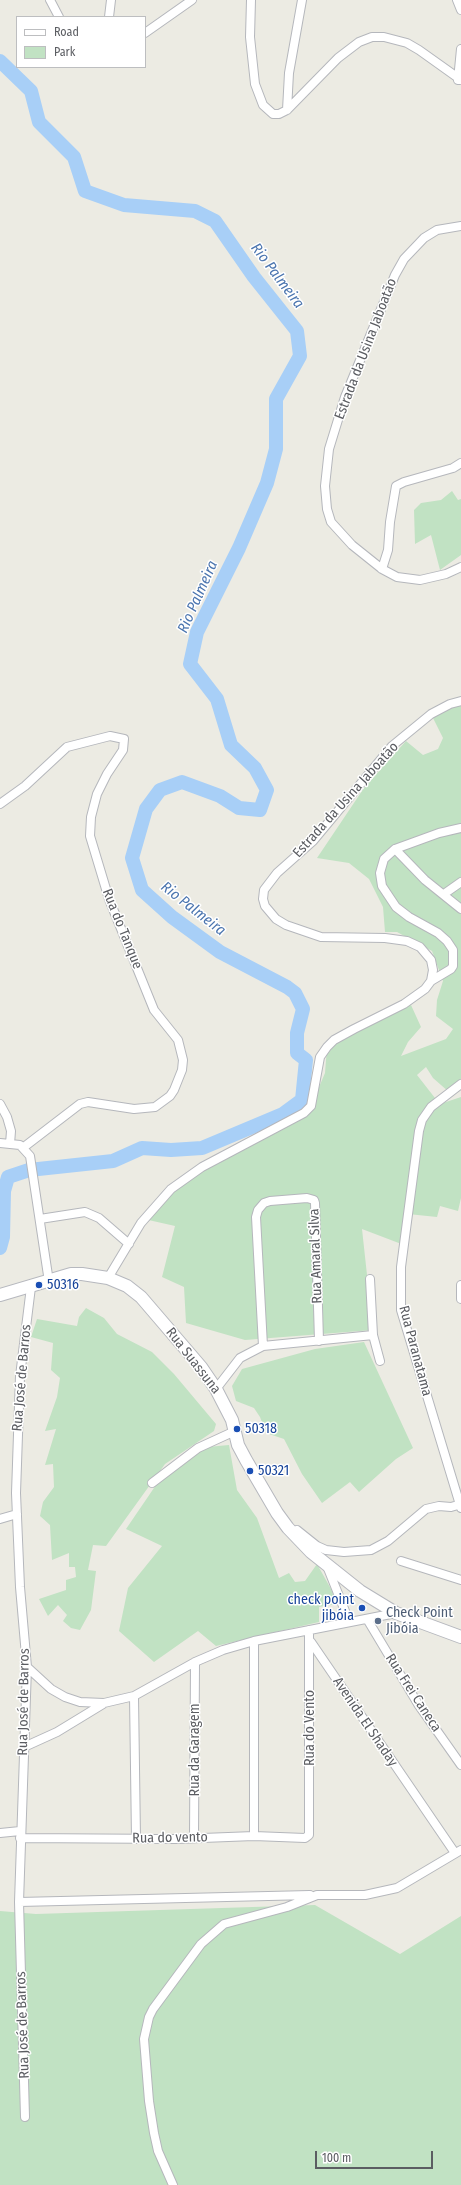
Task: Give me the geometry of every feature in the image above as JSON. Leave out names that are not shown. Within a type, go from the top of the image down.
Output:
[{"type":"street","points":[[50,0],[58,16]]},
{"type":"street","points":[[109,16],[111,0]]},
{"type":"street","points":[[146,32],[192,0]]},
{"type":"street","points":[[251,0],[251,62],[259,97],[267,111],[273,114],[279,114],[287,110],[338,58],[359,42],[372,37],[384,37],[406,43],[425,54],[460,80]]},
{"type":"street","points":[[287,110],[290,73],[302,0]]},
{"type":"street","points":[[457,0],[461,10]]},
{"type":"street","points":[[460,80],[461,49]]},
{"type":"street","name":"Estrada da Usina Jaboatão","points":[[461,226],[437,230],[424,238],[404,259],[378,314],[345,397],[329,449],[325,486],[327,509],[331,522],[352,545],[382,569],[397,576],[420,580],[446,574],[461,567]]},
{"type":"street","points":[[382,569],[388,550],[392,507],[396,486],[404,482],[453,468],[461,463]]},
{"type":"street","name":"Estrada da Usina Jaboatão","points":[[431,981],[433,970],[431,960],[420,947],[407,941],[385,938],[321,937],[286,925],[276,919],[265,906],[263,899],[264,890],[277,873],[313,841],[392,746],[431,714],[450,704],[461,701]]},
{"type":"street","name":"Rua do Tanque","points":[[0,804],[25,786],[67,747],[110,736],[124,739],[123,750],[107,774],[97,794],[91,817],[90,836],[109,899],[154,1010],[178,1040],[183,1060],[182,1070],[174,1090],[170,1096],[155,1107],[134,1108],[88,1102],[80,1104],[24,1147]]},
{"type":"street","points":[[108,1278],[141,1223],[158,1202],[183,1179],[304,1113],[311,1106],[320,1057],[334,1040],[404,1004],[425,989],[431,981],[450,970],[453,966],[453,950],[447,940],[438,932],[409,917],[396,907],[386,896],[382,886],[380,873],[384,859],[395,849],[439,833],[461,828]]},
{"type":"street","points":[[395,849],[425,880],[461,909]]},
{"type":"street","points":[[444,894],[461,882]]},
{"type":"street","name":"Rua Paranatama","points":[[461,1084],[431,1107],[422,1120],[417,1140],[401,1267],[401,1310],[461,1506]]},
{"type":"street","points":[[0,1104],[7,1117],[11,1131],[10,1144]]},
{"type":"street","points":[[0,1143],[24,1147],[30,1156],[31,1171],[40,1219],[49,1282]]},
{"type":"street","name":"Rua Amaral Silva","points":[[263,1346],[256,1216],[258,1210],[264,1203],[270,1201],[307,1198],[314,1200],[319,1341]]},
{"type":"street","points":[[40,1219],[85,1212],[99,1218],[129,1244]]},
{"type":"street","name":"Rua Suassuna","points":[[2,1295],[49,1282],[71,1274],[108,1278],[127,1286],[141,1297],[201,1367],[225,1402],[238,1445],[277,1513],[288,1528],[327,1566],[360,1591],[396,1613],[461,1637]]},
{"type":"street","points":[[370,1279],[373,1335],[380,1361]]},
{"type":"street","points":[[461,1285],[461,1299]]},
{"type":"street","name":"Rua José de Barros","points":[[25,2117],[19,1902],[20,1835],[27,1667],[17,1514],[20,1376],[32,1287]]},
{"type":"street","points":[[216,1389],[240,1358],[263,1346],[373,1335]]},
{"type":"street","points":[[152,1483],[198,1448],[235,1431]]},
{"type":"street","points":[[277,1513],[317,1546],[331,1551],[344,1552],[371,1550],[384,1544],[426,1509],[461,1506]]},
{"type":"street","points":[[0,1519],[17,1514]]},
{"type":"street","points":[[401,1561],[461,1580]]},
{"type":"street","points":[[327,1566],[349,1621]]},
{"type":"street","points":[[27,1667],[51,1689],[65,1697],[80,1702],[104,1703],[134,1696],[195,1662],[222,1650],[254,1641],[349,1621],[396,1613]]},
{"type":"street","name":"Rua Frei Caneca","points":[[367,1619],[418,1704],[461,1765]]},
{"type":"street","name":"Rua do Vento","points":[[309,1630],[311,1642],[310,1825]]},
{"type":"street","points":[[254,1641],[254,1836]]},
{"type":"street","name":"Avenida El Shaday","points":[[311,1642],[420,1802],[458,1852]]},
{"type":"street","name":"Rua da Garagem","points":[[194,1838],[195,1662]]},
{"type":"street","name":"Rua do Vento","points":[[134,1696],[136,1839]]},
{"type":"street","points":[[24,1747],[57,1732],[104,1703]]},
{"type":"street","name":"Rua do vento","points":[[20,1835],[136,1839],[254,1836],[305,1838],[309,1836],[310,1825]]},
{"type":"street","points":[[0,1833],[20,1835]]},
{"type":"street","points":[[19,1902],[366,1895],[397,1888],[458,1852]]},
{"type":"street","points":[[173,2185],[158,2151],[149,2101],[144,2039],[149,2017],[190,1957],[201,1944],[224,1924],[287,1907],[317,1895]]},
{"type":"green space","points":[[452,491],[458,500],[461,499],[461,555],[440,570],[431,535],[415,544],[414,510],[421,503],[441,500]]},
{"type":"green space","points":[[461,703],[461,1084],[449,1092],[433,1078],[426,1067],[417,1075],[435,1098],[426,1113],[431,1107],[461,1097],[461,1198],[458,1211],[440,1206],[437,1217],[408,1214],[404,1245],[362,1229],[373,1330],[245,1340],[186,1323],[184,1287],[162,1277],[175,1226],[144,1219],[180,1181],[311,1106],[325,1073],[327,1047],[411,1005],[421,1027],[408,1042],[401,1056],[446,1039],[453,1029],[436,1016],[437,1000],[443,981],[432,951],[397,932],[385,932],[383,907],[369,879],[349,863],[317,858],[364,788],[406,741],[423,755],[438,749],[443,738],[431,714]]},
{"type":"green space","points":[[86,1308],[104,1318],[117,1334],[152,1352],[174,1374],[216,1424],[214,1431],[165,1464],[106,1546],[93,1545],[88,1570],[96,1571],[91,1610],[80,1630],[71,1628],[63,1621],[67,1615],[58,1605],[48,1616],[39,1599],[66,1590],[66,1580],[76,1577],[75,1567],[69,1567],[69,1553],[52,1560],[50,1525],[40,1516],[43,1502],[54,1487],[53,1464],[45,1465],[56,1429],[45,1431],[57,1397],[60,1378],[51,1370],[53,1343],[31,1337],[37,1319],[77,1326],[79,1317]]},
{"type":"green space","points":[[364,1342],[413,1448],[396,1459],[359,1492],[350,1482],[322,1503],[302,1474],[284,1439],[266,1433],[260,1417],[254,1408],[236,1401],[232,1386],[242,1369],[315,1349]]},
{"type":"green space","points":[[229,1445],[237,1490],[257,1518],[279,1578],[289,1573],[295,1582],[305,1581],[317,1564],[331,1589],[337,1604],[319,1607],[319,1622],[216,1646],[198,1631],[154,1662],[119,1631],[128,1588],[162,1546],[126,1529],[156,1485],[207,1447]]},
{"type":"green space","points":[[315,1905],[400,1954],[461,1916],[461,2185],[0,2185],[0,1911],[36,1914]]},
{"type":"waterway","name":"Rio Palmeira","points":[[0,61],[31,91],[39,122],[74,157],[85,191],[124,205],[195,211],[215,221],[254,277],[297,331],[300,356],[276,399],[276,449],[267,483],[239,548],[197,632],[190,664],[217,699],[231,745],[255,768],[267,790],[260,810],[239,808],[220,796],[182,782],[160,790],[146,809],[132,858],[142,890],[172,917],[220,952],[287,987],[295,993],[303,1009],[297,1033],[297,1053],[306,1060],[302,1100],[283,1114],[202,1148],[171,1150],[142,1148],[113,1161],[29,1170],[8,1177],[4,1191],[3,1237],[0,1248]]},
{"type":"place","name":"50316","points":[[39,1285]]},
{"type":"place","name":"50318","points":[[237,1429]]},
{"type":"place","name":"50321","points":[[250,1471]]},
{"type":"place","name":"check point jibóia","points":[[362,1608]]},
{"type":"place","name":"Check Point Jibóia","points":[[378,1621]]}]
